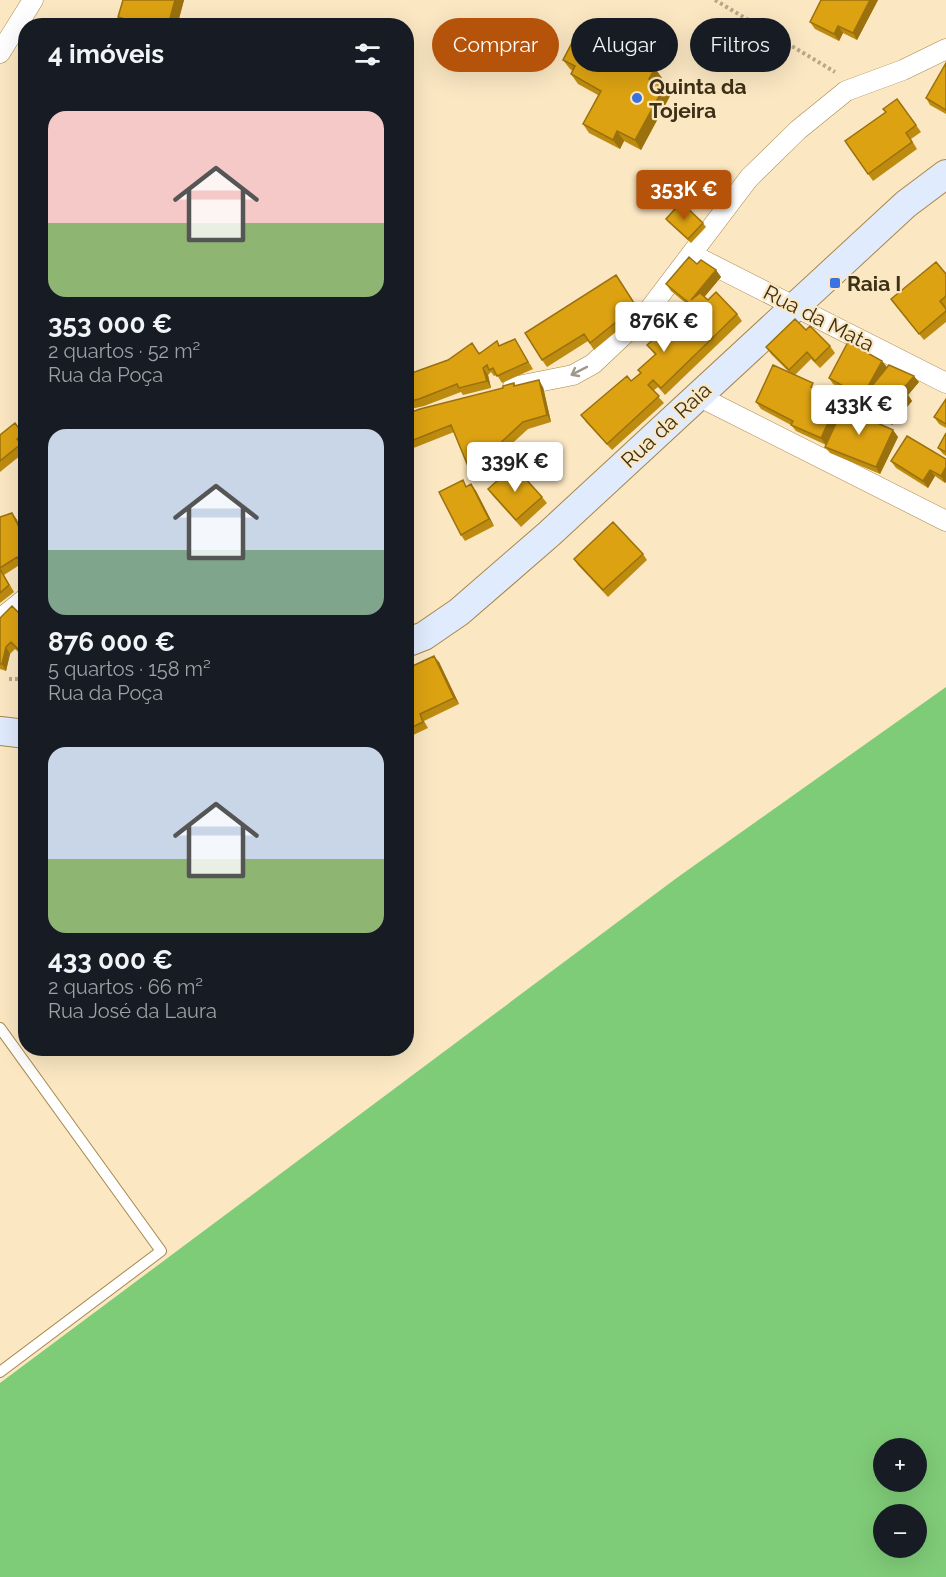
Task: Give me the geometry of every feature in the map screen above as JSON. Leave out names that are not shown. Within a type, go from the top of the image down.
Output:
[{"type":"main road","name":"Rua da Raia","points":[[414,640],[424,636],[459,612],[549,534],[906,204],[946,174]]},
{"type":"main road","points":[[0,731],[18,733]]},
{"type":"street","points":[[22,18],[33,0]]},
{"type":"street","points":[[0,53],[18,24]]},
{"type":"street","points":[[495,391],[573,375],[593,363],[645,315],[767,158],[824,107],[859,86],[903,70],[946,49]]},
{"type":"street","name":"Rua da Mata","points":[[691,254],[946,383]]},
{"type":"street","points":[[698,396],[946,521]]},
{"type":"street","points":[[0,619],[18,604]]},
{"type":"lane","points":[[0,1028],[18,1053]]},
{"type":"lane","points":[[0,1372],[161,1251],[20,1056]]},
{"type":"path","points":[[715,0],[859,86]]},
{"type":"path","points":[[9,679],[18,679]]},
{"type":"green space","points":[[946,687],[946,1577],[0,1577],[0,1383],[678,877]]},
{"type":"building","points":[[123,0],[175,0],[170,18],[118,17]]},
{"type":"building","points":[[821,0],[870,0],[853,33],[838,26],[834,34],[810,22]]},
{"type":"building","points":[[571,45],[571,64],[563,60]]},
{"type":"building","points":[[946,63],[946,110],[926,98]]},
{"type":"building","points":[[572,72],[653,72],[649,79],[664,87],[635,140],[617,131],[613,140],[583,124],[601,91],[571,74]]},
{"type":"building","points":[[897,99],[916,125],[906,133],[912,142],[868,174],[845,141],[886,112],[883,109]]},
{"type":"building","points":[[681,202],[703,223],[688,239],[666,219]]},
{"type":"building","points":[[689,257],[697,264],[701,260],[716,270],[691,300],[700,293],[708,300],[716,292],[737,314],[661,388],[653,380],[648,385],[659,396],[607,444],[581,415],[627,376],[631,381],[641,373],[638,370],[656,354],[647,345],[683,313],[691,323],[697,317],[686,306],[689,303],[666,284]]},
{"type":"building","points":[[936,262],[946,274],[946,296],[940,301],[946,311],[919,334],[891,299]]},
{"type":"building","points":[[616,275],[636,306],[590,343],[584,334],[542,360],[525,333]]},
{"type":"building","points":[[795,319],[806,330],[810,326],[830,346],[815,361],[807,352],[789,370],[766,347]]},
{"type":"building","points":[[515,339],[528,362],[497,376],[493,368],[489,370],[487,365],[483,368],[487,381],[459,388],[457,384],[414,400],[414,372],[448,360],[472,343],[479,354],[497,341],[499,346]]},
{"type":"building","points":[[848,342],[882,361],[862,397],[829,378]]},
{"type":"building","points":[[773,365],[813,383],[811,387],[839,399],[821,438],[791,425],[793,421],[756,402]]},
{"type":"building","points":[[889,365],[914,376],[902,390],[907,395],[887,419],[862,398]]},
{"type":"building","points":[[539,380],[547,415],[523,422],[470,471],[451,425],[414,440],[414,411],[503,388],[503,386],[514,383],[514,386]]},
{"type":"building","points":[[946,399],[946,424],[934,417]]},
{"type":"building","points":[[846,402],[868,413],[866,418],[893,430],[876,467],[825,447]]},
{"type":"building","points":[[15,423],[18,427],[18,446],[0,461],[0,435]]},
{"type":"building","points":[[946,433],[946,452],[938,448]]},
{"type":"building","points":[[907,436],[946,459],[946,467],[941,476],[930,470],[923,481],[891,461]]},
{"type":"building","points":[[514,466],[542,497],[516,520],[488,489]]},
{"type":"building","points":[[463,480],[466,487],[471,484],[489,519],[461,535],[439,492]]},
{"type":"building","points":[[12,513],[18,525],[18,558],[0,568],[0,517]]},
{"type":"building","points":[[613,522],[643,554],[603,590],[574,559]]},
{"type":"building","points":[[0,569],[9,585],[0,593]]},
{"type":"building","points":[[12,606],[18,612],[18,649],[11,642],[6,647],[2,664],[0,664],[0,618]]},
{"type":"building","points":[[434,656],[454,698],[420,714],[423,722],[414,726],[414,665]]},
{"type":"place","name":"Quinta da Tojeira","points":[[637,98]]},
{"type":"place","name":"Raia I","points":[[835,283]]}]
